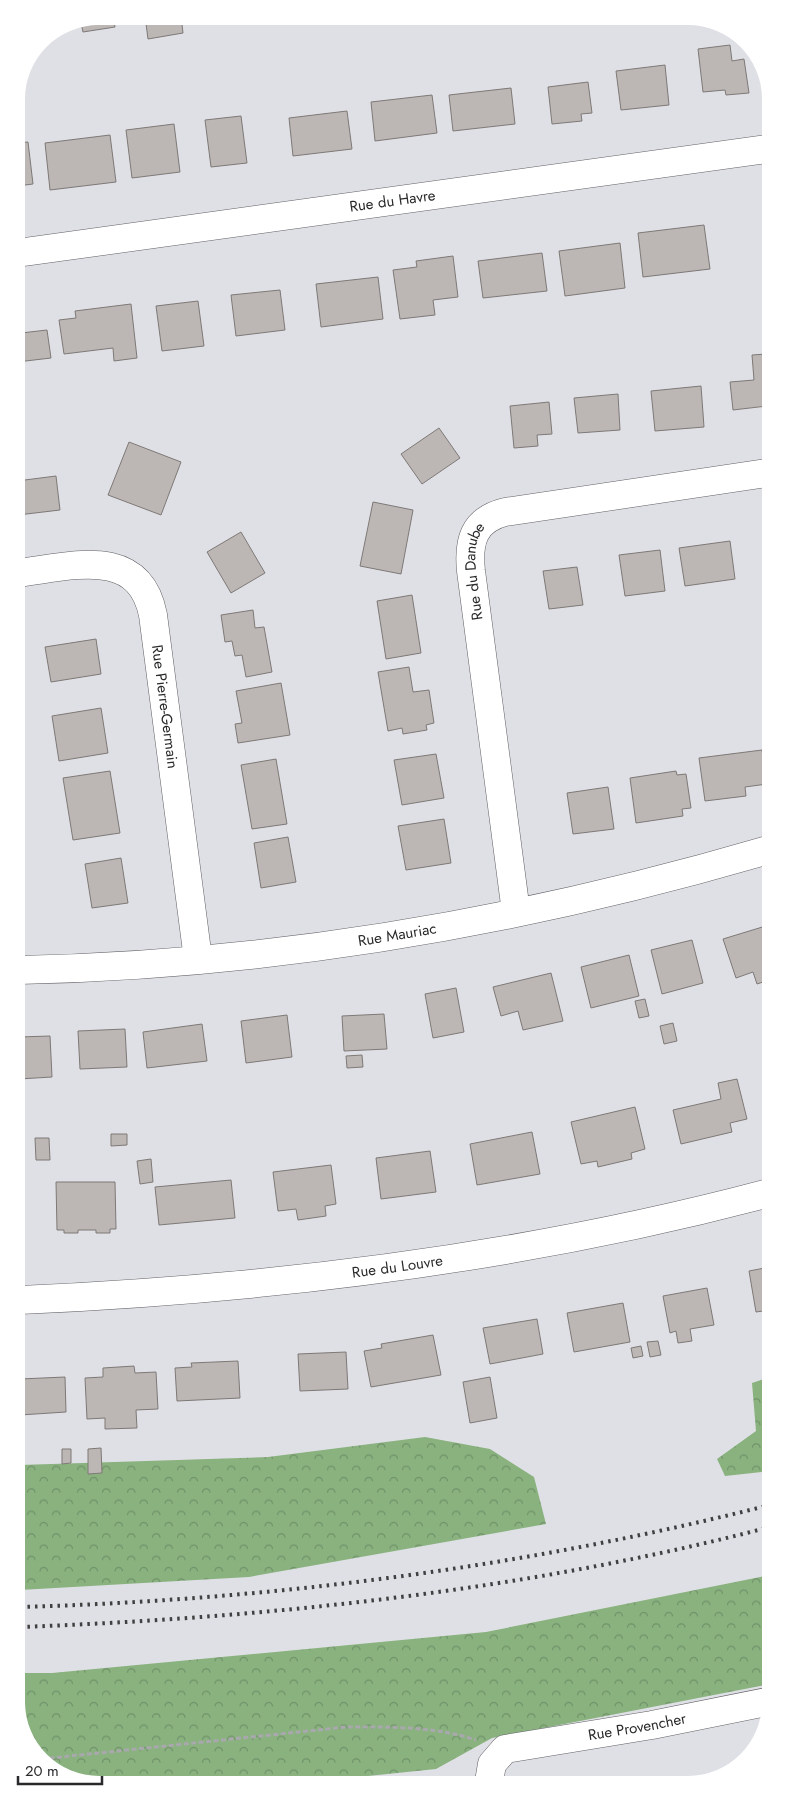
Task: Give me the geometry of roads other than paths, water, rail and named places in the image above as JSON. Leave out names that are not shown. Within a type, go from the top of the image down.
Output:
[{"type":"street","name":"Rue du Havre","points":[[25,252],[762,150]]},
{"type":"street","name":"Rue du Danube","points":[[516,912],[470,559],[473,535],[490,518],[505,512],[762,474]]},
{"type":"street","name":"Rue Pierre-Germain","points":[[25,572],[91,564],[110,565],[128,573],[147,594],[153,615],[198,959]]},
{"type":"street","name":"Rue Mauriac","points":[[25,970],[137,965],[360,939],[516,912],[663,880],[762,852]]},
{"type":"street","name":"Rue du Louvre","points":[[25,1300],[214,1288],[408,1265],[605,1231],[762,1195]]},
{"type":"street","name":"Rue Provencher","points":[[490,1776],[492,1764],[505,1749],[652,1725],[762,1703]]},
{"type":"railway","points":[[25,1607],[209,1597],[398,1577],[492,1563],[585,1546],[678,1527],[762,1507]]},
{"type":"railway","points":[[25,1627],[208,1616],[398,1597],[493,1584],[587,1568],[679,1549],[762,1529]]}]
